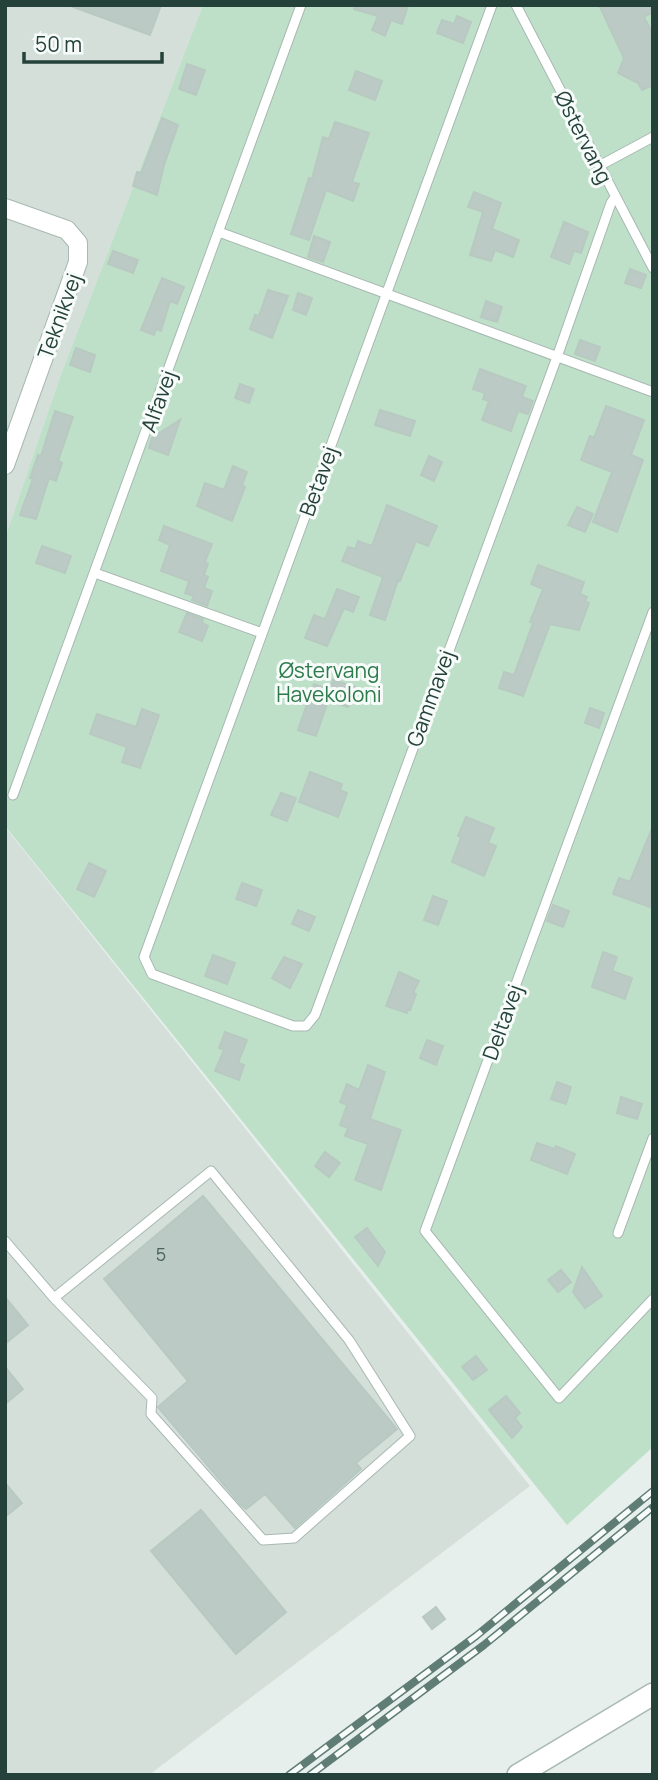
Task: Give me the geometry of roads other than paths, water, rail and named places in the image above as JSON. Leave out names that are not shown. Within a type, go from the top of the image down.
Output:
[{"type":"street","name":"Teknikvej","points":[[5,208],[67,230],[78,243],[79,262],[5,466]]},
{"type":"street","points":[[519,1775],[653,1693]]},
{"type":"lane","name":"Alfavej","points":[[13,795],[301,5]]},
{"type":"lane","name":"Betavej","points":[[144,957],[492,5]]},
{"type":"lane","name":"Østervang","points":[[516,5],[653,268]]},
{"type":"lane","points":[[599,166],[653,137]]},
{"type":"lane","name":"Gammavej","points":[[144,957],[152,974],[293,1026],[306,1026],[315,1015],[615,197]]},
{"type":"lane","points":[[219,232],[653,392]]},
{"type":"lane","points":[[95,573],[262,634]]},
{"type":"lane","name":"Deltavej","points":[[653,612],[425,1231],[559,1398],[653,1299]]},
{"type":"lane","points":[[618,1233],[653,1138]]},
{"type":"lane","points":[[5,1241],[54,1298],[152,1398],[151,1414],[263,1540],[294,1538],[410,1436],[349,1340],[211,1171],[54,1298]]},
{"type":"railway","points":[[289,1775],[476,1636],[653,1491]]},
{"type":"railway","points":[[310,1775],[484,1645],[653,1507]]},
{"type":"park label","name":"Østervang Havekoloni","points":[[329,682]]}]
